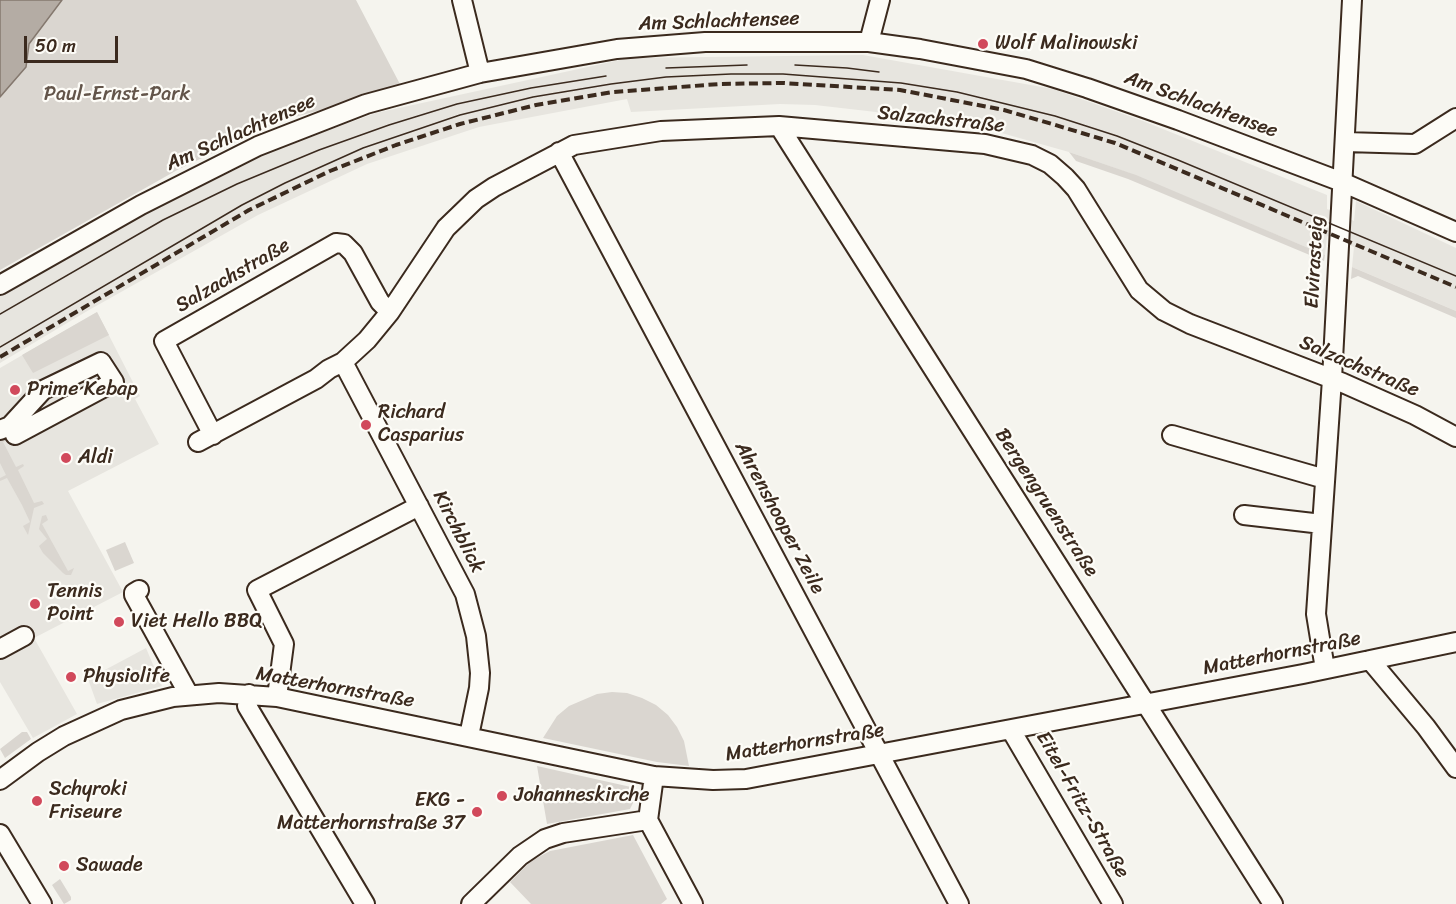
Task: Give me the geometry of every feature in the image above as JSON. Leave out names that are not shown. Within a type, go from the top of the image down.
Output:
[{"type":"street","points":[[462,0],[480,73]]},
{"type":"street","points":[[869,42],[880,0]]},
{"type":"street","name":"Elvirasteig","points":[[1325,669],[1316,614],[1332,379],[1352,0]]},
{"type":"street","name":"Am Schlachtensee","points":[[0,285],[141,205],[258,146],[366,104],[480,73],[617,49],[705,42],[869,42],[999,63],[1070,82],[1178,120],[1342,182],[1456,232]]},
{"type":"street","points":[[1345,142],[1415,144],[1456,118]]},
{"type":"street","name":"Salzachstraße","points":[[390,312],[380,302],[353,253],[344,244],[336,243],[164,342],[205,438],[344,362],[367,340],[390,312],[446,228],[463,211],[494,187],[574,146],[661,131],[779,126],[985,144],[1032,155],[1050,164],[1065,177],[1076,189],[1139,290],[1164,311],[1190,324],[1332,379],[1415,415],[1456,438]]},
{"type":"street","name":"Bergengruenstraße","points":[[779,126],[1274,904]]},
{"type":"street","name":"Ahrenshooper Zeile","points":[[559,152],[959,904]]},
{"type":"street","points":[[100,362],[114,382],[8,432],[10,426],[43,390],[100,362]]},
{"type":"street","name":"Kirchblick","points":[[344,362],[465,594],[476,636],[479,688],[469,736]]},
{"type":"street","points":[[1172,435],[1325,479]]},
{"type":"street","points":[[277,697],[284,644],[256,590],[419,506]]},
{"type":"street","points":[[1244,515],[1322,524]]},
{"type":"street","points":[[139,590],[134,595],[189,695]]},
{"type":"street","points":[[0,649],[24,636]]},
{"type":"street","name":"Matterhornstraße","points":[[0,780],[38,752],[90,723],[145,704],[189,695],[249,694],[277,697],[654,776],[713,780],[746,779],[1011,730],[1456,642]]},
{"type":"street","points":[[1370,660],[1426,727],[1456,768]]},
{"type":"street","points":[[249,694],[247,706],[365,904]]},
{"type":"street","name":"Eitel-Fritz-Straße","points":[[1011,730],[1113,904]]},
{"type":"street","points":[[654,776],[648,820],[693,904]]},
{"type":"street","points":[[471,904],[519,856],[545,839],[563,832],[648,820]]},
{"type":"street","points":[[0,834],[42,904]]},
{"type":"shaded area","points":[[0,0],[62,0],[29,44],[26,67],[0,97]]},
{"type":"shaded area","points":[[863,55],[1053,89],[1143,121],[1327,195],[1327,209],[1354,221],[1356,201],[1456,248],[1456,311],[1352,267],[1354,247],[1327,236],[1325,255],[1129,173],[1069,152],[998,132],[928,118],[815,105],[780,104],[631,112],[627,99],[479,127],[367,164],[258,215],[0,363],[0,296],[145,213],[260,155],[376,113],[629,58]]},
{"type":"shaded area","points":[[97,312],[140,396],[135,399],[159,444],[68,491],[123,592],[34,638],[77,714],[33,738],[0,682],[0,368]]},
{"type":"shaded area","points":[[146,648],[162,686],[97,704],[88,679]]},
{"type":"green space","name":"Paul-Ernst-Park","points":[[62,0],[356,0],[402,88],[280,121],[179,169],[0,270],[0,97],[26,67],[29,44]]},
{"type":"green space","points":[[1069,152],[1136,175],[1325,255],[1324,261],[1128,179],[1076,161]]},
{"type":"green space","points":[[1352,267],[1456,311],[1456,318],[1358,276],[1351,279]]},
{"type":"green space","points":[[97,312],[109,335],[33,373],[22,355]]},
{"type":"green space","points":[[7,436],[9,439],[3,442],[16,467],[23,464],[24,466],[18,470],[34,503],[42,501],[44,504],[34,508],[28,535],[23,526],[30,522],[22,505],[7,478],[0,481],[0,478],[6,475],[0,463],[0,439]]},
{"type":"green space","points":[[46,515],[48,520],[42,524],[68,571],[74,568],[71,575],[63,573],[39,546],[47,539],[39,529],[42,516]]},
{"type":"green space","points":[[125,542],[134,563],[115,571],[106,550]]},
{"type":"green space","points":[[627,693],[642,698],[656,705],[668,715],[684,741],[689,766],[657,762],[543,738],[557,716],[569,706],[597,694]]},
{"type":"green space","points":[[22,732],[27,732],[31,739],[5,758],[0,749]]},
{"type":"green space","points":[[537,766],[631,787],[636,789],[634,801],[630,809],[547,824]]},
{"type":"green space","points":[[633,835],[667,899],[661,904],[531,904],[510,882],[531,861],[550,851]]},
{"type":"green space","points":[[60,879],[71,897],[71,900],[64,904],[52,885]]},
{"type":"tram line","points":[[666,68],[747,65]]},
{"type":"tram line","points":[[795,65],[879,72]]},
{"type":"tram line","points":[[0,347],[242,205],[363,148],[460,115],[533,97],[666,77],[783,74],[901,83],[957,92],[1055,116],[1117,136],[1178,160],[1456,276]]},
{"type":"tram line","points":[[0,314],[163,220],[237,184],[319,150],[457,104],[531,88],[606,76]]},
{"type":"railway","points":[[0,357],[249,210],[330,171],[396,145],[460,124],[536,105],[613,92],[720,84],[783,83],[900,90],[1004,110],[1115,143],[1456,287]]},
{"type":"place","name":"Wolf Malinowski","points":[[983,44]]},
{"type":"place","name":"Prime Kebap","points":[[15,390]]},
{"type":"place","name":"Richard Casparius","points":[[366,425]]},
{"type":"place","name":"Aldi","points":[[66,458]]},
{"type":"place","name":"Tennis Point","points":[[35,604]]},
{"type":"place","name":"Viet Hello BBQ","points":[[119,622]]},
{"type":"place","name":"Physiolife","points":[[71,677]]},
{"type":"place","name":"Johanneskirche","points":[[502,796]]},
{"type":"place","name":"Schyroki Friseure","points":[[37,801]]},
{"type":"place","name":"EKG - Matterhornstraße 37","points":[[477,812]]},
{"type":"place","name":"Sawade","points":[[64,866]]}]
